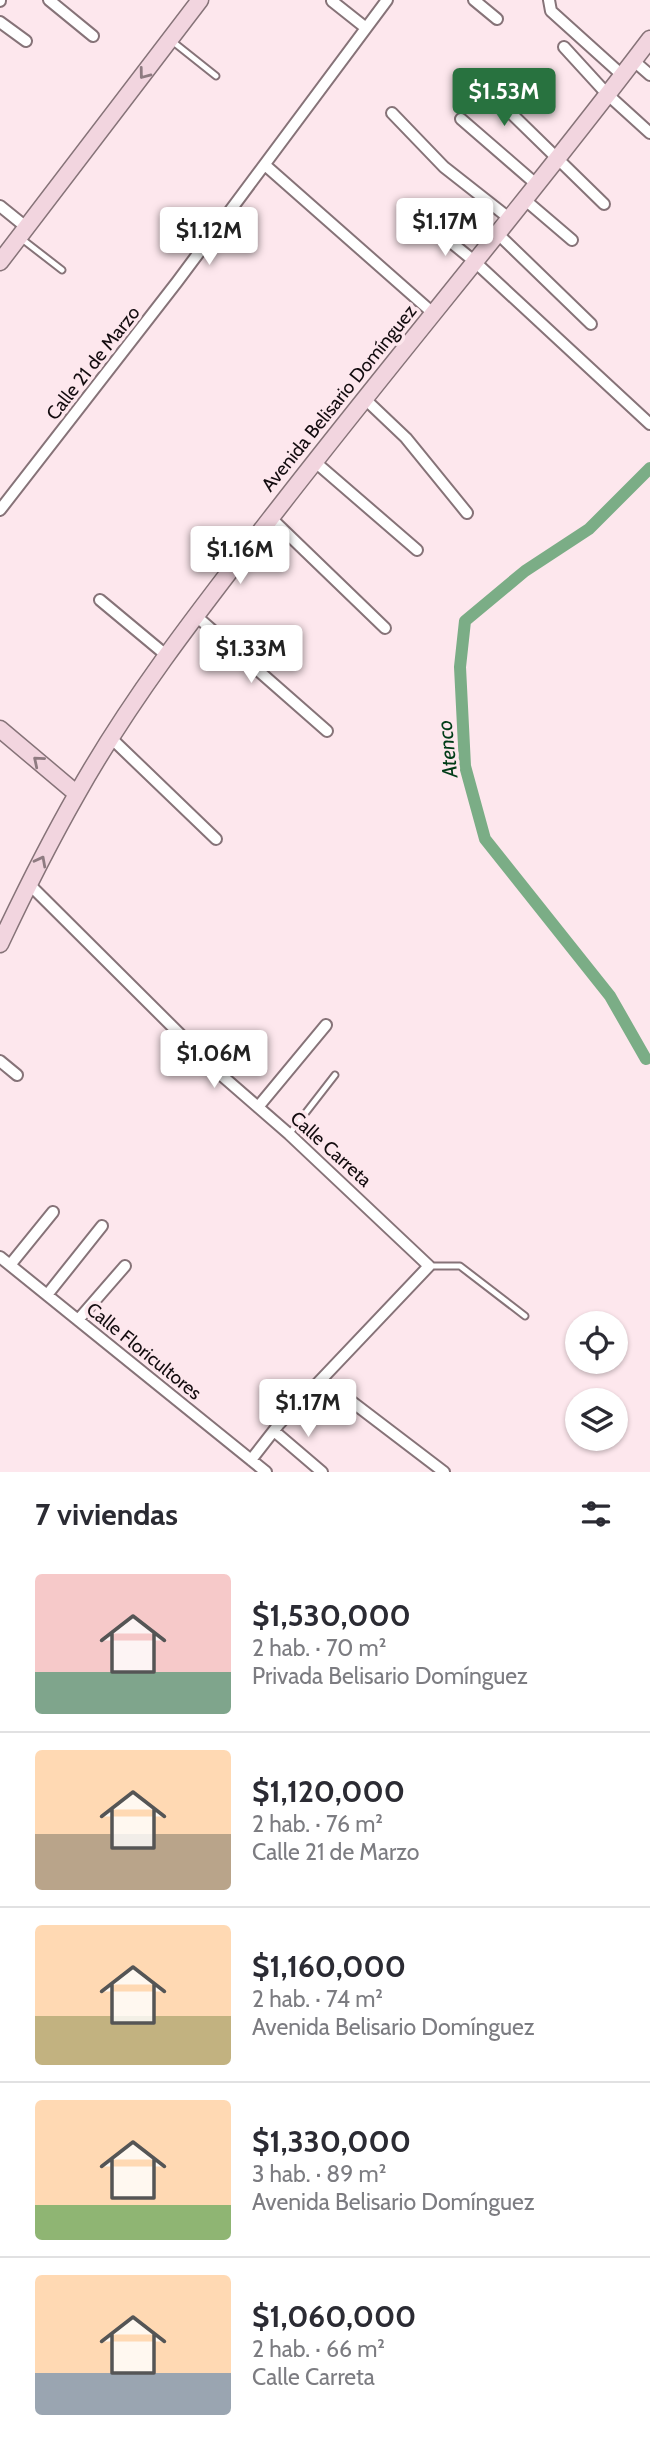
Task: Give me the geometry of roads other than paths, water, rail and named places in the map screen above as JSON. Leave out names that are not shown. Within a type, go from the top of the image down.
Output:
[{"type":"main road","points":[[0,262],[200,0]]},
{"type":"main road","name":"Avenida Belisario Domínguez","points":[[0,944],[77,794],[166,655],[314,461],[650,39]]},
{"type":"main road","points":[[0,729],[77,794]]},
{"type":"street","points":[[49,0],[93,36]]},
{"type":"street","name":"Calle 21 de Marzo","points":[[0,510],[177,282],[387,0]]},
{"type":"street","points":[[474,0],[497,19]]},
{"type":"street","points":[[549,0],[551,11],[622,75]]},
{"type":"street","points":[[332,1],[366,28]]},
{"type":"street","points":[[0,22],[26,41]]},
{"type":"street","points":[[564,47],[607,94],[650,133]]},
{"type":"street","points":[[634,61],[650,75]]},
{"type":"street","points":[[473,76],[604,204]]},
{"type":"street","points":[[392,113],[444,167],[509,218]]},
{"type":"street","points":[[461,119],[536,184]]},
{"type":"street","points":[[265,165],[433,314]]},
{"type":"street","points":[[524,200],[572,240]]},
{"type":"street","points":[[0,205],[23,232]]},
{"type":"street","points":[[436,230],[474,261],[650,424]]},
{"type":"street","points":[[497,233],[591,324]]},
{"type":"street","points":[[365,399],[406,438],[467,513]]},
{"type":"street","points":[[314,461],[417,550]]},
{"type":"street","points":[[271,518],[385,628]]},
{"type":"street","points":[[100,600],[166,655]]},
{"type":"street","points":[[195,615],[327,731]]},
{"type":"street","points":[[111,738],[216,839]]},
{"type":"street","name":"Calle Carreta","points":[[29,884],[220,1074],[289,1134],[429,1266]]},
{"type":"street","points":[[258,1107],[326,1025]]},
{"type":"street","points":[[0,1061],[17,1075]]},
{"type":"street","points":[[10,1265],[53,1212]]},
{"type":"street","points":[[47,1295],[102,1226]]},
{"type":"street","name":"Calle Floricultores","points":[[0,1257],[266,1472]]},
{"type":"street","points":[[78,1320],[125,1266]]},
{"type":"street","points":[[251,1460],[274,1431],[429,1266]]},
{"type":"street","points":[[322,1379],[444,1472]]},
{"type":"street","points":[[274,1431],[322,1472]]},
{"type":"lane","points":[[170,40],[216,76]]},
{"type":"lane","points":[[23,232],[62,270]]},
{"type":"lane","points":[[289,1134],[335,1074]]},
{"type":"lane","points":[[429,1266],[460,1266],[525,1315]]},
{"type":"waterway","name":"Atenco","points":[[646,1059],[610,996],[485,839],[465,766],[460,667],[465,621],[525,571],[589,529],[650,468]]}]
